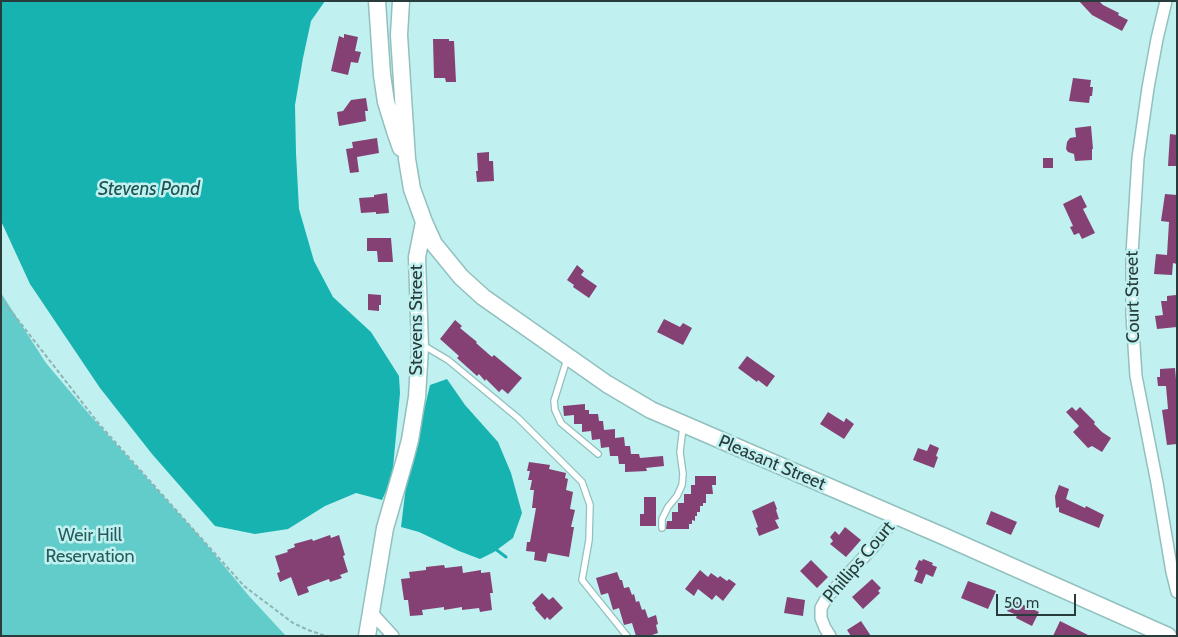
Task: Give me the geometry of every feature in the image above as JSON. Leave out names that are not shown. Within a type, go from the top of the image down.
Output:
[{"type":"street","points":[[377,1],[382,75],[386,102],[399,144],[407,159]]},
{"type":"street","points":[[401,1],[399,35],[407,159],[412,189],[424,222]]},
{"type":"street","name":"Court Street","points":[[1166,1],[1148,88],[1138,158],[1132,254],[1132,315],[1136,376],[1177,592]]},
{"type":"street","name":"Stevens Street","points":[[367,636],[385,528],[410,440],[417,397],[420,343],[417,257],[424,222]]},
{"type":"street","name":"Pleasant Street","points":[[424,222],[434,244],[461,277],[483,297],[607,384],[650,410],[897,516],[1168,636]]},
{"type":"street","name":"Phillips Court","points":[[830,636],[821,618],[822,608],[827,597],[874,546],[897,516]]},
{"type":"street","points":[[371,612],[393,636]]},
{"type":"lane","points":[[420,343],[448,360],[518,418],[582,482],[590,504],[589,540],[582,580],[627,636]]},
{"type":"lane","points":[[568,357],[554,401],[555,410],[561,423],[598,454]]},
{"type":"lane","points":[[662,528],[662,519],[682,485],[683,474],[680,452],[684,424]]},
{"type":"path","points":[[1,298],[99,424],[244,586],[293,623],[326,636]]},
{"type":"green space","name":"Weir Hill Reservation","points":[[1,293],[46,363],[286,636],[1,636]]},
{"type":"water","name":"Stevens Pond","points":[[1,1],[325,1],[311,21],[295,105],[299,209],[314,261],[333,297],[371,332],[399,376],[400,393],[392,478],[382,500],[356,493],[325,506],[288,529],[255,534],[215,526],[152,454],[100,388],[30,284],[1,221]]},
{"type":"water","points":[[447,379],[465,405],[498,442],[511,473],[522,513],[513,538],[494,552],[480,559],[419,532],[401,527],[406,486],[430,385]]},
{"type":"building","points":[[1079,1],[1099,1],[1128,20],[1122,31],[1092,15]]},
{"type":"building","points":[[344,34],[358,37],[355,51],[361,52],[358,63],[351,62],[348,75],[331,71],[339,36],[344,38]]},
{"type":"building","points":[[433,39],[449,39],[449,41],[454,41],[456,82],[446,82],[445,78],[434,78]]},
{"type":"building","points":[[1073,78],[1091,80],[1090,87],[1093,87],[1089,103],[1069,101]]},
{"type":"building","points":[[366,98],[368,111],[365,111],[366,121],[339,126],[337,112],[343,111],[351,100]]},
{"type":"building","points":[[1091,126],[1092,160],[1075,161],[1074,154],[1066,149],[1067,142],[1070,138],[1076,137],[1075,128]]},
{"type":"building","points":[[1170,134],[1177,135],[1177,166],[1168,166]]},
{"type":"building","points":[[377,138],[379,153],[357,157],[359,172],[350,173],[346,149],[353,148],[352,142]]},
{"type":"building","points":[[489,152],[489,161],[493,161],[494,181],[477,182],[477,153]]},
{"type":"building","points":[[1043,158],[1053,158],[1053,168],[1043,168]]},
{"type":"building","points":[[387,193],[389,213],[361,213],[359,198],[374,197],[374,195]]},
{"type":"building","points":[[1165,194],[1177,195],[1177,264],[1173,263],[1172,275],[1154,274],[1156,254],[1167,255],[1169,222],[1161,221]]},
{"type":"building","points":[[1081,195],[1087,207],[1083,209],[1095,233],[1082,239],[1079,233],[1074,235],[1070,227],[1073,226],[1063,204]]},
{"type":"building","points":[[367,238],[391,238],[393,262],[378,262],[377,251],[367,251]]},
{"type":"building","points":[[577,265],[584,271],[581,275],[597,286],[589,298],[573,287],[574,285],[567,280]]},
{"type":"building","points":[[368,294],[381,295],[379,311],[368,310]]},
{"type":"building","points":[[1176,295],[1177,327],[1157,329],[1155,316],[1163,315],[1161,301],[1167,301],[1167,296]]},
{"type":"building","points":[[664,319],[680,327],[683,323],[692,328],[683,345],[657,332]]},
{"type":"building","points":[[455,320],[462,326],[460,328],[492,357],[494,355],[522,378],[508,394],[502,389],[499,392],[486,379],[485,381],[479,374],[477,376],[440,339]]},
{"type":"building","points":[[747,356],[775,376],[767,387],[738,368]]},
{"type":"building","points":[[1175,368],[1177,444],[1167,445],[1162,410],[1168,409],[1166,386],[1158,386],[1157,377],[1160,377],[1160,369]]},
{"type":"building","points":[[585,404],[585,410],[589,410],[589,414],[598,414],[599,421],[603,421],[604,430],[615,429],[615,438],[624,437],[625,446],[630,446],[631,454],[639,454],[640,458],[663,456],[664,466],[646,468],[647,471],[625,472],[625,464],[619,464],[618,456],[610,456],[609,447],[601,448],[600,439],[592,440],[591,431],[582,432],[582,424],[574,424],[574,415],[564,416],[563,406]]},
{"type":"building","points":[[1072,407],[1076,411],[1080,407],[1102,432],[1111,438],[1102,452],[1092,446],[1088,448],[1073,432],[1079,426],[1066,412]]},
{"type":"building","points":[[828,412],[844,422],[846,418],[854,424],[844,439],[820,424]]},
{"type":"building","points":[[930,444],[939,448],[934,468],[913,460],[918,448],[927,451]]},
{"type":"building","points":[[529,462],[550,465],[549,469],[566,473],[565,478],[568,479],[566,490],[573,492],[570,509],[575,510],[571,527],[574,527],[569,557],[548,553],[546,562],[534,560],[535,552],[526,551],[527,542],[530,542],[536,508],[532,508],[534,490],[530,490],[532,480],[528,480]]},
{"type":"building","points":[[695,476],[716,476],[716,485],[712,485],[713,494],[706,494],[706,503],[700,506],[700,512],[697,512],[695,521],[692,520],[692,524],[689,524],[689,529],[666,529],[667,521],[672,521],[672,512],[678,512],[678,503],[684,503],[684,494],[691,494],[691,485],[695,485]]},
{"type":"building","points":[[1059,485],[1069,489],[1066,499],[1104,515],[1099,528],[1059,512],[1059,507],[1056,508],[1055,496]]},
{"type":"building","points":[[644,497],[656,497],[656,526],[640,526],[640,514],[644,514]]},
{"type":"building","points":[[774,501],[779,519],[775,520],[779,528],[759,536],[752,511]]},
{"type":"building","points":[[991,511],[1017,522],[1011,535],[986,524]]},
{"type":"building","points":[[845,527],[861,540],[846,557],[830,544],[833,541],[830,537],[835,531],[839,535]]},
{"type":"building","points":[[330,535],[331,538],[339,535],[348,572],[340,575],[342,578],[330,582],[329,579],[307,587],[309,592],[298,596],[291,577],[280,582],[277,573],[280,572],[275,556],[288,552],[287,550],[295,547],[294,544],[312,539],[313,541]]},
{"type":"building","points":[[923,559],[937,567],[933,577],[926,574],[922,584],[914,581],[918,571],[915,569],[919,560],[922,561]]},
{"type":"building","points":[[811,560],[828,577],[817,588],[800,571]]},
{"type":"building","points":[[444,565],[445,568],[462,566],[463,573],[481,570],[481,573],[490,572],[493,593],[490,593],[492,610],[480,612],[479,608],[462,610],[462,607],[444,610],[444,607],[422,610],[423,615],[410,616],[408,600],[404,600],[401,579],[410,578],[409,572],[426,570],[426,567]]},
{"type":"building","points":[[700,570],[708,577],[711,573],[727,581],[729,579],[736,584],[723,601],[716,595],[712,600],[698,589],[694,596],[685,589]]},
{"type":"building","points":[[617,572],[624,588],[629,587],[632,595],[634,594],[636,602],[639,601],[642,610],[645,609],[648,618],[656,615],[658,633],[649,636],[636,636],[632,623],[624,625],[619,608],[613,610],[608,593],[601,595],[596,578]]},
{"type":"building","points":[[872,579],[881,588],[878,591],[880,593],[863,609],[852,597]]},
{"type":"building","points":[[968,581],[996,591],[988,609],[961,598]]},
{"type":"building","points":[[542,593],[549,600],[553,597],[563,608],[550,620],[547,617],[545,620],[532,603]]},
{"type":"building","points":[[787,597],[805,600],[803,616],[784,613]]},
{"type":"building","points":[[1013,600],[1039,612],[1032,626],[1016,618],[1017,615],[1007,611]]},
{"type":"building","points":[[861,621],[871,636],[851,636],[847,630]]},
{"type":"building","points":[[1060,621],[1090,636],[1053,636]]},
{"type":"waterway","points":[[494,548],[506,557]]}]
